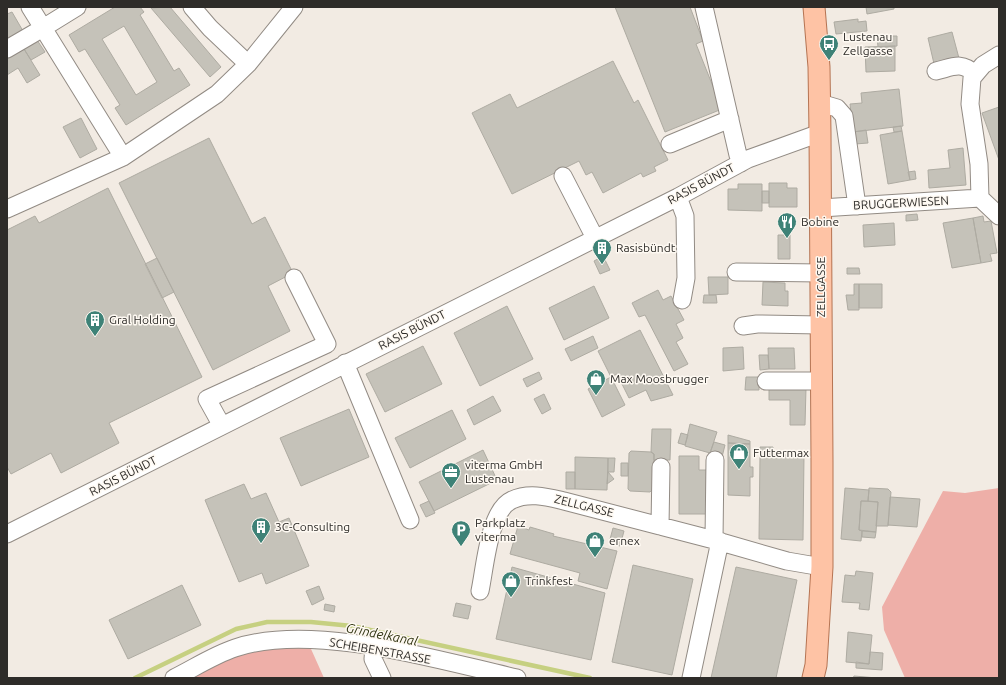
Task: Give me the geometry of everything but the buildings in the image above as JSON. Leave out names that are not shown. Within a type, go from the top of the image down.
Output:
[{"type":"main road","name":"ZELLGASSE","points":[[813,678],[816,665],[822,567],[820,103],[814,7]]},
{"type":"street","points":[[30,7],[123,157]]},
{"type":"street","points":[[7,49],[77,7]]},
{"type":"street","points":[[192,7],[210,28],[248,64]]},
{"type":"street","points":[[7,209],[123,157],[217,94],[248,64],[294,7]]},
{"type":"street","points":[[704,7],[741,163]]},
{"type":"street","points":[[999,55],[983,65],[972,78],[970,104],[979,164],[980,198],[999,216]]},
{"type":"street","points":[[936,71],[960,65],[967,66],[975,74]]},
{"type":"street","points":[[820,103],[837,108],[844,116],[857,206]]},
{"type":"street","points":[[670,144],[730,119]]},
{"type":"street","name":"RASIS BÜNDT","points":[[7,534],[678,197],[741,163],[820,134]]},
{"type":"street","points":[[563,176],[595,238]]},
{"type":"street","points":[[678,197],[685,216],[686,278],[682,300]]},
{"type":"street","name":"BRUGGERWIESEN","points":[[821,208],[980,198]]},
{"type":"street","points":[[736,272],[821,273]]},
{"type":"street","points":[[222,426],[206,399],[327,344],[294,278]]},
{"type":"street","points":[[743,326],[757,324],[821,325]]},
{"type":"street","points":[[345,363],[410,520]]},
{"type":"street","points":[[766,381],[821,381]]},
{"type":"street","points":[[691,678],[717,540],[715,460]]},
{"type":"street","points":[[660,526],[661,467]]},
{"type":"street","name":"ZELLGASSE","points":[[480,591],[493,529],[500,511],[511,500],[526,496],[543,496],[717,540],[787,561],[822,567]]},
{"type":"street","name":"SCHEIBENSTRASSE","points":[[174,678],[201,672],[235,648],[274,641],[317,640],[374,647],[517,678]]},
{"type":"street","points":[[374,647],[373,659],[382,678]]},
{"type":"shaded area","points":[[999,488],[999,678],[905,678],[884,630],[882,607],[943,491],[965,493]]},
{"type":"shaded area","points":[[307,640],[324,678],[174,678],[235,648]]},
{"type":"waterway","name":"Grindelkanal","points":[[135,678],[236,629],[267,622],[311,622],[352,626],[590,678]]},
{"type":"place","name":"Lustenau Zellgasse","points":[[829,61]]},
{"type":"place","name":"Bobine","points":[[787,239]]},
{"type":"place","name":"Rasisbündt","points":[[602,265]]},
{"type":"place","name":"Gral Holding","points":[[95,337]]},
{"type":"place","name":"Max Moosbrugger","points":[[596,396]]},
{"type":"place","name":"Futtermax","points":[[739,470]]},
{"type":"place","name":"viterma GmbH Lustenau","points":[[451,489]]},
{"type":"place","name":"3C-Consulting","points":[[261,544]]},
{"type":"place","name":"Parkplatz viterma","points":[[461,547]]},
{"type":"place","name":"ernex","points":[[595,558]]},
{"type":"place","name":"Trinkfest","points":[[511,598]]}]
